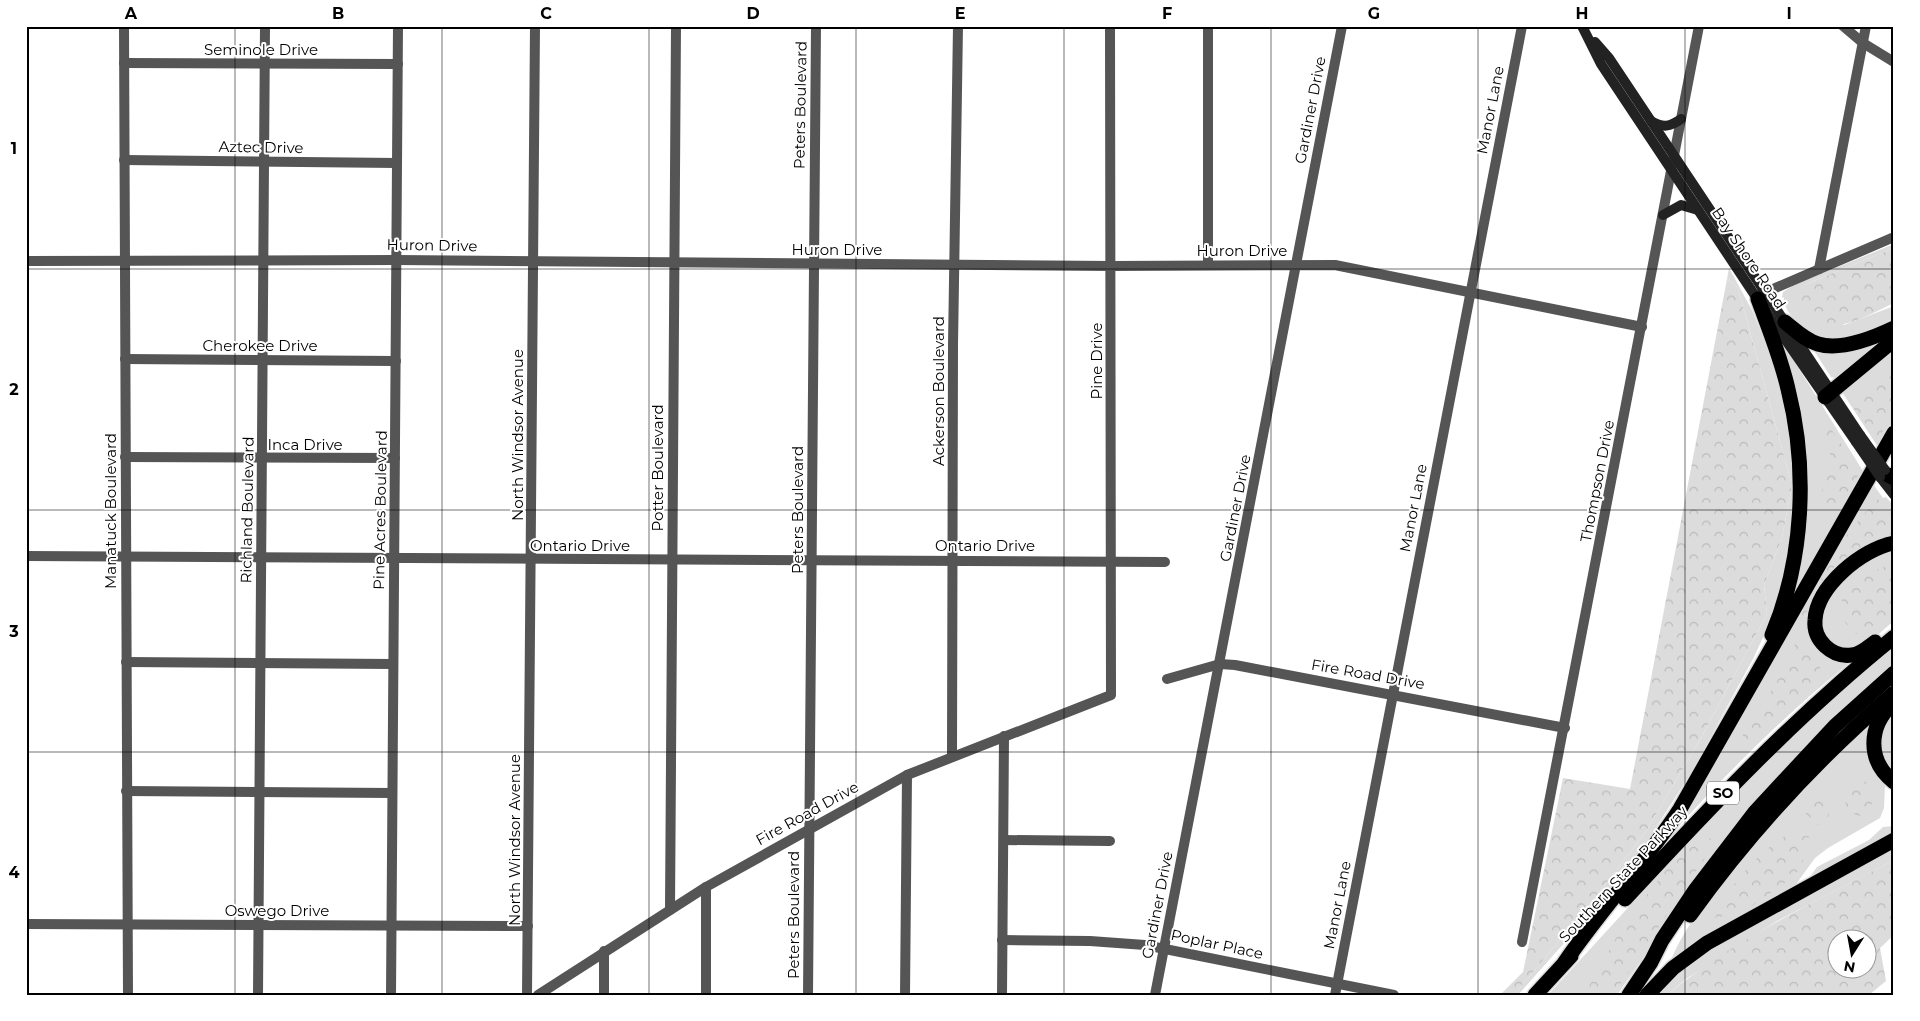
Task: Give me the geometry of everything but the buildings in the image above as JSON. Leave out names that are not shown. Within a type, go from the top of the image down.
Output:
[{"type":"highway","points":[[1738,709],[1772,633],[1783,603],[1795,549],[1799,507],[1799,462],[1790,399],[1760,296]]},
{"type":"highway","points":[[1785,322],[1812,342],[1830,346],[1860,341],[1894,328]]},
{"type":"highway","points":[[1828,395],[1894,340]]},
{"type":"highway","points":[[1565,962],[1592,922],[1638,869],[1666,831],[1738,709],[1894,433]]},
{"type":"highway","points":[[1894,543],[1866,554],[1842,573],[1823,598],[1815,621],[1822,644],[1834,652],[1845,655],[1862,651],[1894,632]]},
{"type":"highway","name":"Southern State Parkway","points":[[1534,995],[1750,767],[1818,703],[1894,638]]},
{"type":"highway","name":"SO","points":[[1630,995],[1651,962],[1662,940],[1691,896],[1755,812],[1829,732],[1894,673]]},
{"type":"highway","name":"SO","points":[[1651,962],[1669,945],[1721,874],[1781,802],[1830,752],[1894,693]]},
{"type":"highway","points":[[1894,702],[1878,722],[1873,742],[1877,762],[1886,776],[1894,782]]},
{"type":"highway","points":[[1647,995],[1673,968],[1707,943],[1894,840]]},
{"type":"main road","name":"Bay Shore Road","points":[[1584,30],[1609,58],[1674,156],[1760,296],[1785,322],[1828,395]]},
{"type":"main road","name":"Bay Shore Road","points":[[1584,30],[1601,64],[1698,210],[1858,438],[1888,476],[1894,495]]},
{"type":"main road","points":[[1651,121],[1664,126],[1672,125],[1681,120]]},
{"type":"main road","points":[[1663,215],[1681,206],[1698,210]]},
{"type":"street","name":"Manatuck Boulevard","points":[[124,26],[128,995]]},
{"type":"street","name":"Richland Boulevard","points":[[258,995],[266,26]]},
{"type":"street","name":"Pine Acres Boulevard","points":[[391,995],[398,26]]},
{"type":"street","name":"North Windsor Avenue","points":[[527,995],[535,26]]},
{"type":"street","name":"Potter Boulevard","points":[[670,910],[676,26]]},
{"type":"street","name":"Peters Boulevard","points":[[808,995],[816,26]]},
{"type":"street","name":"Ackerson Boulevard","points":[[952,756],[954,560],[952,463],[958,26]]},
{"type":"street","name":"Pine Drive","points":[[1110,26],[1111,695]]},
{"type":"street","points":[[1208,26],[1208,266]]},
{"type":"street","name":"Gardiner Drive","points":[[1155,995],[1342,26]]},
{"type":"street","name":"Manor Lane","points":[[1335,995],[1522,26]]},
{"type":"street","name":"Thompson Drive","points":[[1522,942],[1565,728],[1699,26]]},
{"type":"street","points":[[1843,26],[1863,43],[1894,62]]},
{"type":"street","points":[[1820,269],[1866,26]]},
{"type":"street","name":"Seminole Drive","points":[[124,63],[398,64]]},
{"type":"street","name":"Aztec Drive","points":[[124,160],[397,163]]},
{"type":"street","points":[[1760,296],[1894,237]]},
{"type":"street","name":"Huron Drive","points":[[26,261],[397,260],[1111,266],[1335,265],[1642,327]]},
{"type":"street","name":"Cherokee Drive","points":[[125,359],[396,360]]},
{"type":"street","name":"Inca Drive","points":[[125,457],[395,458]]},
{"type":"street","name":"Ontario Drive","points":[[26,556],[531,560],[1112,560],[1164,562]]},
{"type":"street","points":[[126,662],[393,664]]},
{"type":"street","name":"Fire Road Drive","points":[[1167,679],[1220,664],[1393,694],[1565,728]]},
{"type":"street","name":"Fire Road Drive","points":[[538,995],[706,887],[907,775],[1111,695]]},
{"type":"street","points":[[1002,995],[1004,736]]},
{"type":"street","points":[[906,995],[907,775]]},
{"type":"street","points":[[126,791],[392,793]]},
{"type":"street","points":[[1004,840],[1110,841]]},
{"type":"street","points":[[706,887],[706,995]]},
{"type":"street","name":"Oswego Drive","points":[[26,924],[528,926]]},
{"type":"street","name":"Poplar Place","points":[[1002,940],[1090,941],[1164,948],[1394,995]]},
{"type":"street","points":[[604,951],[604,995]]},
{"type":"green space","points":[[1894,244],[1894,248],[1804,285],[1844,325],[1894,306],[1894,323],[1841,340],[1818,340],[1819,336],[1808,330],[1791,316],[1782,297],[1783,292],[1794,285]]},
{"type":"green space","points":[[1894,248],[1894,303],[1867,316],[1840,325],[1828,325],[1816,321],[1806,312],[1798,296],[1804,285]]},
{"type":"green space","points":[[1729,268],[1752,310],[1787,397],[1795,497],[1786,567],[1773,616],[1753,659],[1691,773],[1628,871],[1518,995],[1514,995],[1594,899],[1645,833],[1701,738],[1767,614],[1764,585],[1782,538],[1792,485],[1738,288],[1727,279]]},
{"type":"green space","points":[[1727,279],[1738,288],[1792,485],[1782,538],[1764,585],[1767,614],[1701,738],[1645,833],[1594,899],[1514,995],[1500,995],[1523,972],[1563,778],[1630,789]]},
{"type":"green space","points":[[1892,332],[1843,375],[1841,373],[1835,378],[1831,377],[1813,349]]},
{"type":"green space","points":[[1778,335],[1863,471],[1788,605],[1804,513]]},
{"type":"green space","points":[[1894,345],[1894,420],[1878,447],[1842,392]]},
{"type":"green space","points":[[1894,365],[1894,405],[1879,440],[1853,408],[1853,396]]},
{"type":"green space","points":[[1822,415],[1860,473],[1836,509],[1824,506],[1822,486],[1832,463]]},
{"type":"green space","points":[[1870,480],[1883,498],[1886,497],[1894,506],[1894,539],[1842,564],[1811,631],[1849,659],[1848,664],[1754,748],[1666,840]]},
{"type":"green space","points":[[1878,499],[1894,518],[1894,534],[1876,539],[1857,549],[1833,569],[1818,591],[1805,618],[1801,614],[1825,568],[1855,525]]},
{"type":"green space","points":[[1894,547],[1894,621],[1863,646],[1855,649],[1838,647],[1825,636],[1821,629],[1819,621],[1823,608],[1834,590],[1853,567]]},
{"type":"green space","points":[[1894,564],[1894,610],[1871,627],[1856,634],[1843,620],[1842,600],[1845,592],[1849,586],[1862,576]]},
{"type":"green space","points":[[1809,639],[1823,676],[1744,747],[1742,738],[1748,719],[1767,697],[1785,669],[1796,642]]},
{"type":"green space","points":[[1894,645],[1894,665],[1837,715],[1782,772],[1733,829],[1617,995],[1548,995],[1745,780],[1829,699]]},
{"type":"green space","points":[[1894,704],[1894,773],[1885,764],[1878,736],[1881,721]]},
{"type":"green space","points":[[1871,718],[1877,769],[1885,786],[1884,808],[1880,818],[1828,848],[1815,858],[1794,887],[1670,962],[1687,929],[1740,858]]},
{"type":"green space","points":[[1859,778],[1871,785],[1874,799],[1867,814],[1857,816],[1845,806],[1848,790]]},
{"type":"green space","points":[[1824,797],[1830,813],[1824,822],[1817,825],[1804,812],[1811,802]]},
{"type":"green space","points":[[1894,826],[1894,833],[1809,878],[1817,867],[1869,840],[1883,827]]},
{"type":"green space","points":[[1786,835],[1809,836],[1801,868],[1789,880],[1743,912],[1715,918],[1728,893],[1744,872],[1764,852]]},
{"type":"green space","points":[[1715,836],[1707,855],[1613,995],[1584,995],[1623,926],[1680,852]]},
{"type":"green space","points":[[1894,846],[1894,860],[1777,921],[1686,979],[1667,995],[1652,995],[1685,963]]},
{"type":"green space","points":[[1894,860],[1894,935],[1880,948],[1886,981],[1869,995],[1667,995],[1748,938]]}]
